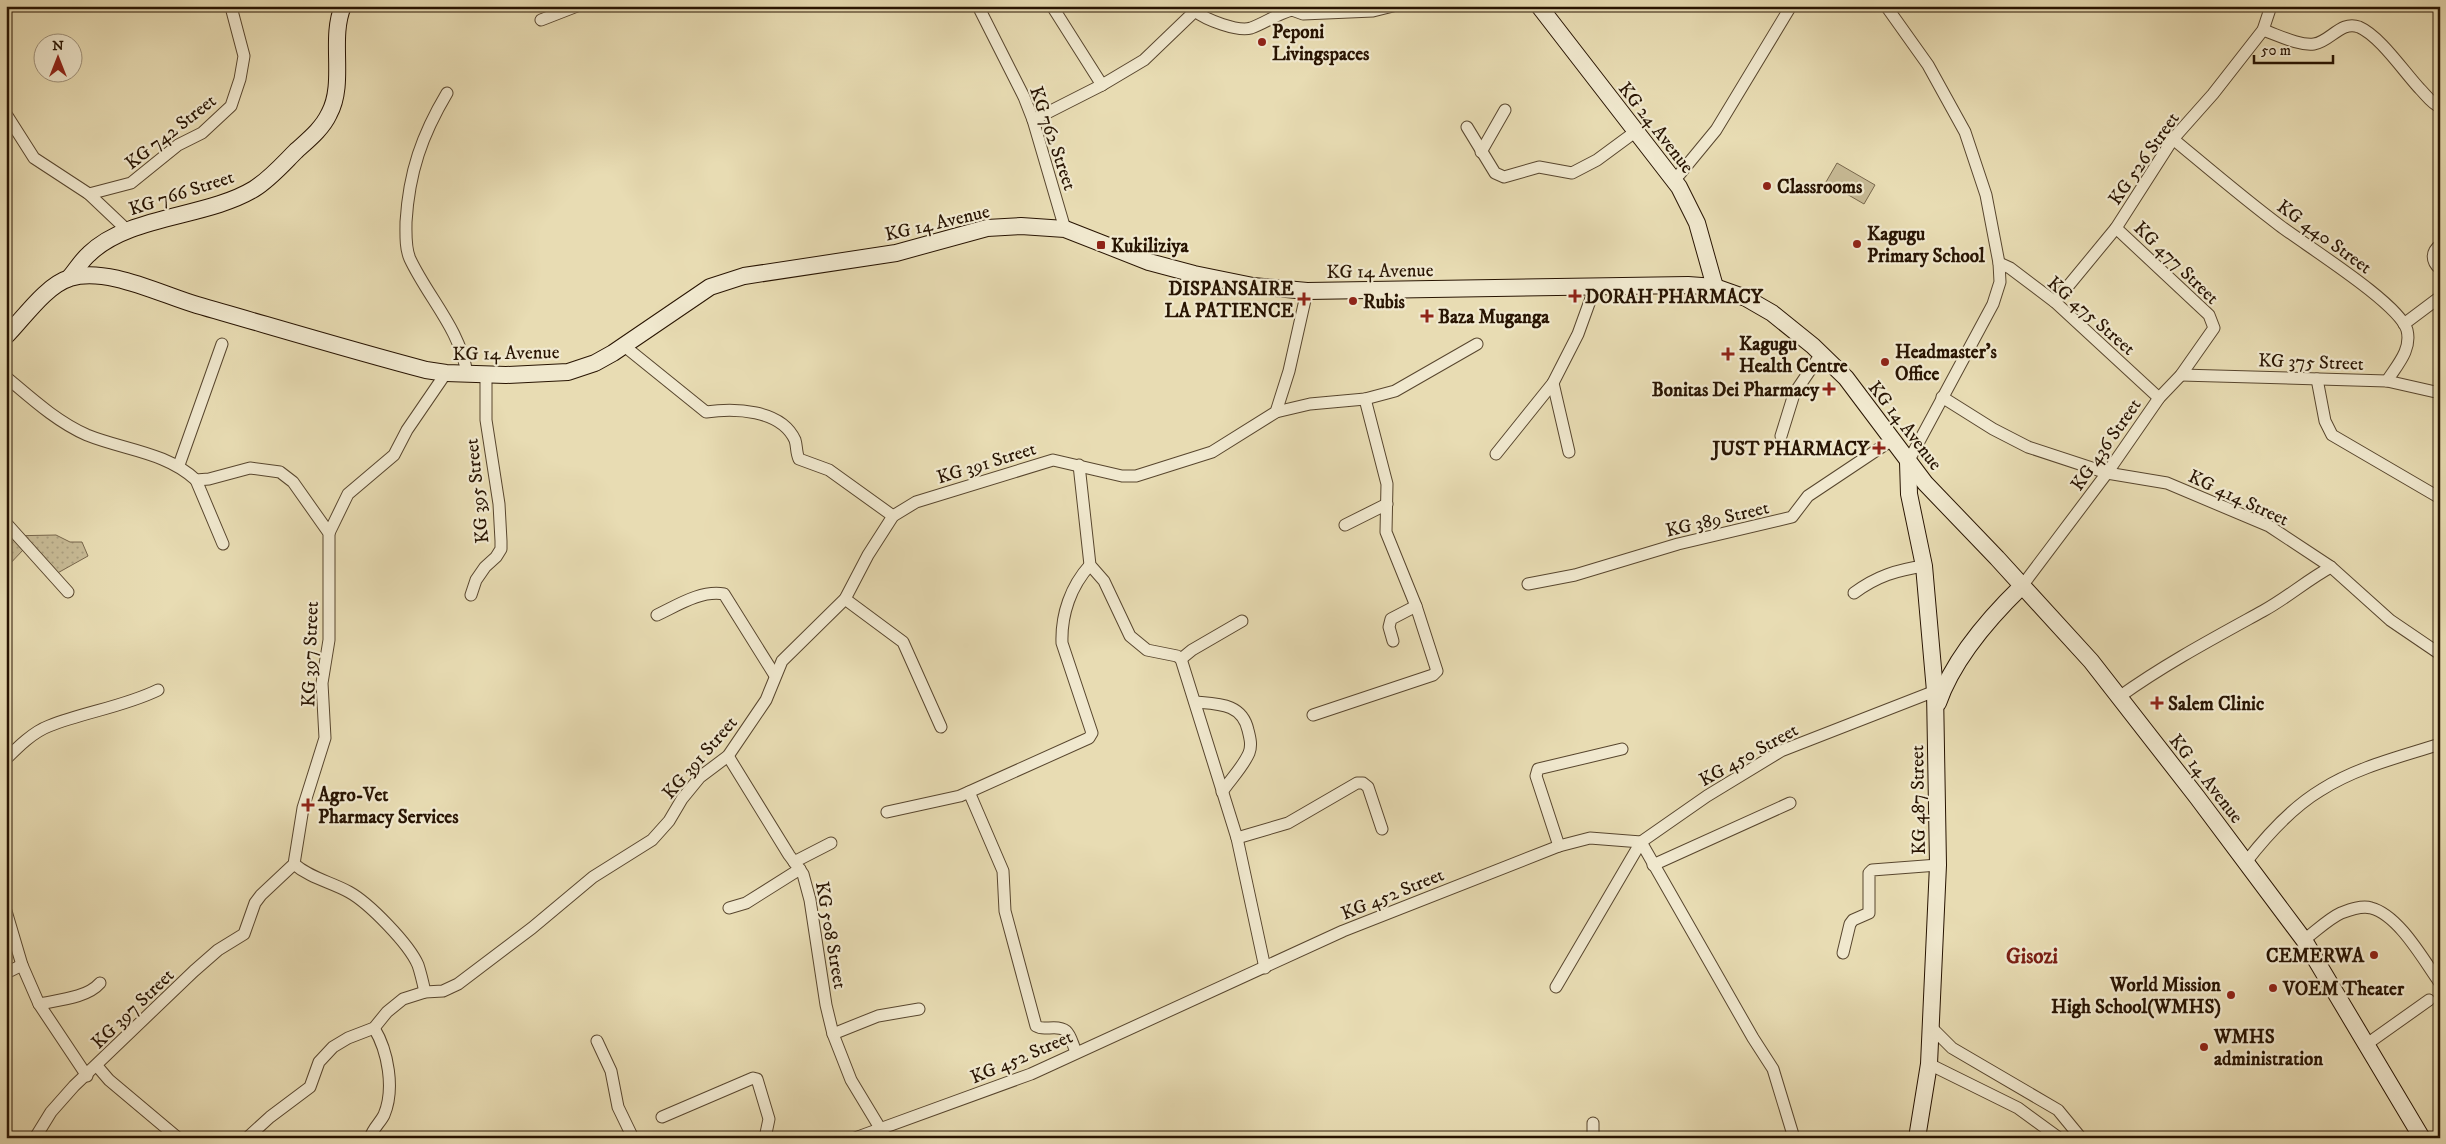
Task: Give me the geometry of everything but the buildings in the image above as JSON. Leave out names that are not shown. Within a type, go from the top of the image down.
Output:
[{"type":"main road","name":"KG 766 Street","points":[[70,277],[89,254],[127,230],[209,208],[254,189],[272,175],[314,134],[328,117],[335,99],[337,34],[343,6]]},
{"type":"main road","name":"KG 24 Avenue","points":[[1539,6],[1674,181],[1693,211],[1715,287]]},
{"type":"main road","name":"KG 14 Avenue","points":[[70,277],[95,276],[125,280],[190,302],[404,364],[446,373],[467,374],[568,372],[595,363],[710,287],[744,276],[896,253],[987,228],[1021,226],[1065,229],[1118,251],[1185,271],[1253,286],[1307,291],[1688,285],[1715,287],[1746,298],[1772,313],[1821,354],[1846,378],[1908,462],[2091,661],[2304,940],[2422,1138]]},
{"type":"main road","points":[[6,336],[46,293],[70,277]]},
{"type":"main road","name":"KG 487 Street","points":[[1908,462],[1909,494],[1924,566],[1935,691],[1938,864],[1932,1028],[1929,1064],[1917,1138]]},
{"type":"main road","points":[[1935,713],[1944,685],[1981,630],[1992,615],[2022,586]]},
{"type":"street","points":[[541,20],[577,6]]},
{"type":"street","name":"KG 762 Street","points":[[978,6],[1033,120],[1065,229]]},
{"type":"street","points":[[1052,6],[1102,85]]},
{"type":"street","points":[[1033,120],[1102,85],[1144,60],[1195,8],[1202,17],[1219,23],[1250,28],[1292,10],[1303,14],[1373,11],[1393,6]]},
{"type":"street","points":[[1674,181],[1716,130],[1791,6]]},
{"type":"street","points":[[1886,6],[1940,84],[1965,132],[1986,195],[2000,282],[1993,304],[1908,462]]},
{"type":"street","name":"KG 526 Street","points":[[2055,302],[2116,228],[2173,139],[2213,94],[2263,30],[2271,6]]},
{"type":"street","name":"KG 742 Street","points":[[89,194],[132,183],[178,145],[202,133],[231,106],[240,79],[244,56],[231,7]]},
{"type":"street","points":[[2263,30],[2313,45],[2330,39],[2338,30],[2351,26],[2358,27],[2375,38],[2427,96],[2440,107]]},
{"type":"street","points":[[447,93],[416,157],[408,196],[406,237],[409,258],[457,337],[464,354],[467,374]]},
{"type":"street","points":[[1481,152],[1505,110]]},
{"type":"street","points":[[6,114],[34,158],[89,194],[127,230]]},
{"type":"street","points":[[1467,127],[1495,173],[1504,177],[1514,176],[1528,168],[1539,167],[1572,173],[1597,160],[1635,132]]},
{"type":"street","name":"KG 440 Street","points":[[2173,139],[2280,226],[2370,290],[2404,324]]},
{"type":"street","name":"KG 477 Street","points":[[2116,228],[2209,315],[2213,322]]},
{"type":"street","points":[[2440,245],[2434,250],[2433,255],[2436,265],[2440,269]]},
{"type":"street","name":"KG 475 Street","points":[[1998,263],[2010,268],[2055,302],[2159,398]]},
{"type":"street","points":[[1496,454],[1554,383],[1578,334],[1595,287]]},
{"type":"street","points":[[1276,412],[1289,371],[1307,291]]},
{"type":"street","points":[[2387,381],[2407,349],[2408,339],[2404,324],[2440,297]]},
{"type":"street","name":"KG 436 Street","points":[[2022,586],[2107,474],[2159,398],[2181,375],[2214,328],[2213,322]]},
{"type":"street","points":[[179,465],[222,344]]},
{"type":"street","name":"KG 391 Street","points":[[247,1138],[270,1117],[310,1087],[319,1062],[333,1047],[374,1028],[387,1012],[403,999],[425,992],[443,990],[458,984],[532,928],[593,877],[652,840],[669,822],[682,799],[700,778],[728,756],[766,700],[774,674],[782,661],[845,599],[868,555],[893,516],[916,502],[1053,460],[1122,476],[1136,476],[1212,452],[1276,412],[1310,404],[1364,399],[1395,391],[1477,344]]},
{"type":"street","points":[[623,345],[706,412],[726,410],[770,416],[782,424],[795,440],[799,459],[829,470],[893,516]]},
{"type":"street","points":[[1781,436],[1794,394],[1821,354]]},
{"type":"street","points":[[196,480],[209,479],[250,468],[280,472],[293,482],[329,533],[348,494],[394,455],[407,430],[446,373]]},
{"type":"street","name":"KG 395 Street","points":[[471,595],[476,580],[501,550],[502,541],[499,504],[486,420],[486,374]]},
{"type":"street","name":"KG 375 Street","points":[[2181,375],[2387,381],[2440,393]]},
{"type":"street","points":[[6,377],[42,406],[87,434],[179,465],[196,480],[223,544]]},
{"type":"street","points":[[2317,379],[2325,421],[2332,435],[2440,498]]},
{"type":"street","points":[[1554,383],[1569,452]]},
{"type":"street","name":"KG 414 Street","points":[[1942,398],[1993,429],[2028,447],[2107,474],[2167,483],[2269,526],[2330,567],[2390,620],[2440,654]]},
{"type":"street","points":[[1313,715],[1433,675],[1437,670],[1416,606],[1386,532],[1388,484],[1364,399]]},
{"type":"street","name":"KG 389 Street","points":[[1528,584],[1575,575],[1678,544],[1792,517],[1808,496],[1892,440]]},
{"type":"street","points":[[1079,465],[1090,565],[1104,581],[1130,636],[1147,650],[1177,656],[1181,659],[1237,838],[1265,968]]},
{"type":"street","points":[[1345,525],[1387,504]]},
{"type":"street","points":[[6,523],[68,592]]},
{"type":"street","name":"KG 397 Street","points":[[35,1138],[40,1128],[63,1098],[194,971],[218,950],[244,934],[255,903],[260,895],[294,864],[304,808],[325,738],[322,683],[329,640],[329,533]]},
{"type":"street","points":[[887,812],[969,792],[1091,735],[1062,643],[1062,629],[1074,587],[1090,565]]},
{"type":"street","points":[[1854,593],[1872,580],[1895,571],[1924,566]]},
{"type":"street","points":[[2119,697],[2145,678],[2264,610],[2330,567]]},
{"type":"street","points":[[657,615],[688,599],[718,593],[724,594],[774,674]]},
{"type":"street","points":[[845,599],[903,642],[941,727]]},
{"type":"street","points":[[1393,641],[1389,627],[1391,619],[1416,606]]},
{"type":"street","points":[[1181,659],[1192,650],[1242,621]]},
{"type":"street","points":[[6,759],[17,748],[47,726],[142,698],[158,690]]},
{"type":"street","name":"KG 450 Street","points":[[1641,842],[1707,796],[1781,751],[1935,691]]},
{"type":"street","points":[[1195,702],[1219,704],[1240,712],[1246,719],[1251,743],[1249,754],[1222,792]]},
{"type":"street","points":[[2246,862],[2282,820],[2321,790],[2370,766],[2440,744]]},
{"type":"street","points":[[1560,846],[1536,776],[1538,769],[1622,749]]},
{"type":"street","name":"KG 508 Street","points":[[728,756],[797,865],[810,900],[826,1005],[833,1034],[852,1080],[884,1133]]},
{"type":"street","points":[[1237,838],[1288,822],[1358,783],[1363,783],[1368,787],[1382,829]]},
{"type":"street","points":[[969,792],[1003,871],[1005,911],[1036,1026],[1040,1028],[1060,1026],[1067,1030],[1076,1052]]},
{"type":"street","points":[[1653,865],[1790,803]]},
{"type":"street","name":"KG 452 Street","points":[[855,1138],[884,1133],[1031,1074],[1343,931],[1560,846],[1590,838],[1641,842]]},
{"type":"street","points":[[1641,842],[1768,1060],[1794,1138]]},
{"type":"street","points":[[1556,987],[1641,842]]},
{"type":"street","points":[[729,908],[746,903],[797,865],[831,843]]},
{"type":"street","points":[[294,864],[309,874],[352,894],[372,909],[410,951],[418,965],[425,992]]},
{"type":"street","points":[[1844,953],[1850,924],[1853,920],[1868,913],[1869,873],[1872,870],[1938,864]]},
{"type":"street","points":[[2304,940],[2340,914],[2357,908],[2370,907],[2386,915],[2407,937],[2440,983]]},
{"type":"street","points":[[6,911],[22,965],[40,1004],[87,1076]]},
{"type":"street","points":[[6,973],[22,965]]},
{"type":"street","points":[[40,1004],[67,999],[95,988],[100,983]]},
{"type":"street","points":[[2367,1044],[2429,1000]]},
{"type":"street","points":[[833,1034],[878,1016],[919,1009]]},
{"type":"street","points":[[370,1138],[375,1126],[384,1114],[388,1080],[386,1059],[374,1028]]},
{"type":"street","points":[[1932,1028],[1952,1048],[2058,1110],[2082,1138]]},
{"type":"street","points":[[597,1041],[612,1072],[618,1107],[633,1138]]},
{"type":"street","points":[[1929,1064],[2018,1108],[2059,1138]]},
{"type":"street","points":[[97,1066],[109,1080],[178,1138]]},
{"type":"street","points":[[662,1117],[753,1078],[757,1079],[769,1119],[766,1138]]},
{"type":"street","points":[[1593,1123],[1593,1138]]},
{"type":"shaded area","points":[[1837,163],[1875,185],[1864,204],[1826,182]]},
{"type":"shaded area","points":[[56,535],[70,542],[82,542],[88,556],[54,575],[23,550],[6,568],[6,536]]},
{"type":"place","name":"Peponi Livingspaces","points":[[1262,42]]},
{"type":"place","name":"Classrooms","points":[[1767,186]]},
{"type":"place","name":"Kagugu Primary School","points":[[1857,244]]},
{"type":"place","name":"Kukiliziya","points":[[1101,245]]},
{"type":"place","name":"DORAH PHARMACY","points":[[1575,296]]},
{"type":"place","name":"DISPANSAIRE LA PATIENCE","points":[[1304,299]]},
{"type":"place","name":"Rubis","points":[[1353,301]]},
{"type":"place","name":"Baza Muganga","points":[[1427,316]]},
{"type":"place","name":"Kagugu Health Centre","points":[[1728,354]]},
{"type":"place","name":"Headmaster's Office","points":[[1885,362]]},
{"type":"place","name":"Bonitas Dei Pharmacy","points":[[1829,389]]},
{"type":"place","name":"JUST PHARMACY","points":[[1879,448]]},
{"type":"place","name":"Salem Clinic","points":[[2157,703]]},
{"type":"place","name":"Agro-Vet Pharmacy Services","points":[[308,805]]},
{"type":"place","name":"CEMERWA","points":[[2374,955]]},
{"type":"place","name":"VOEM Theater","points":[[2273,988]]},
{"type":"place","name":"World Mission High School(WMHS)","points":[[2231,995]]},
{"type":"place","name":"WMHS administration","points":[[2204,1047]]},
{"type":"district","name":"Gisozi","points":[[2032,956]]}]
